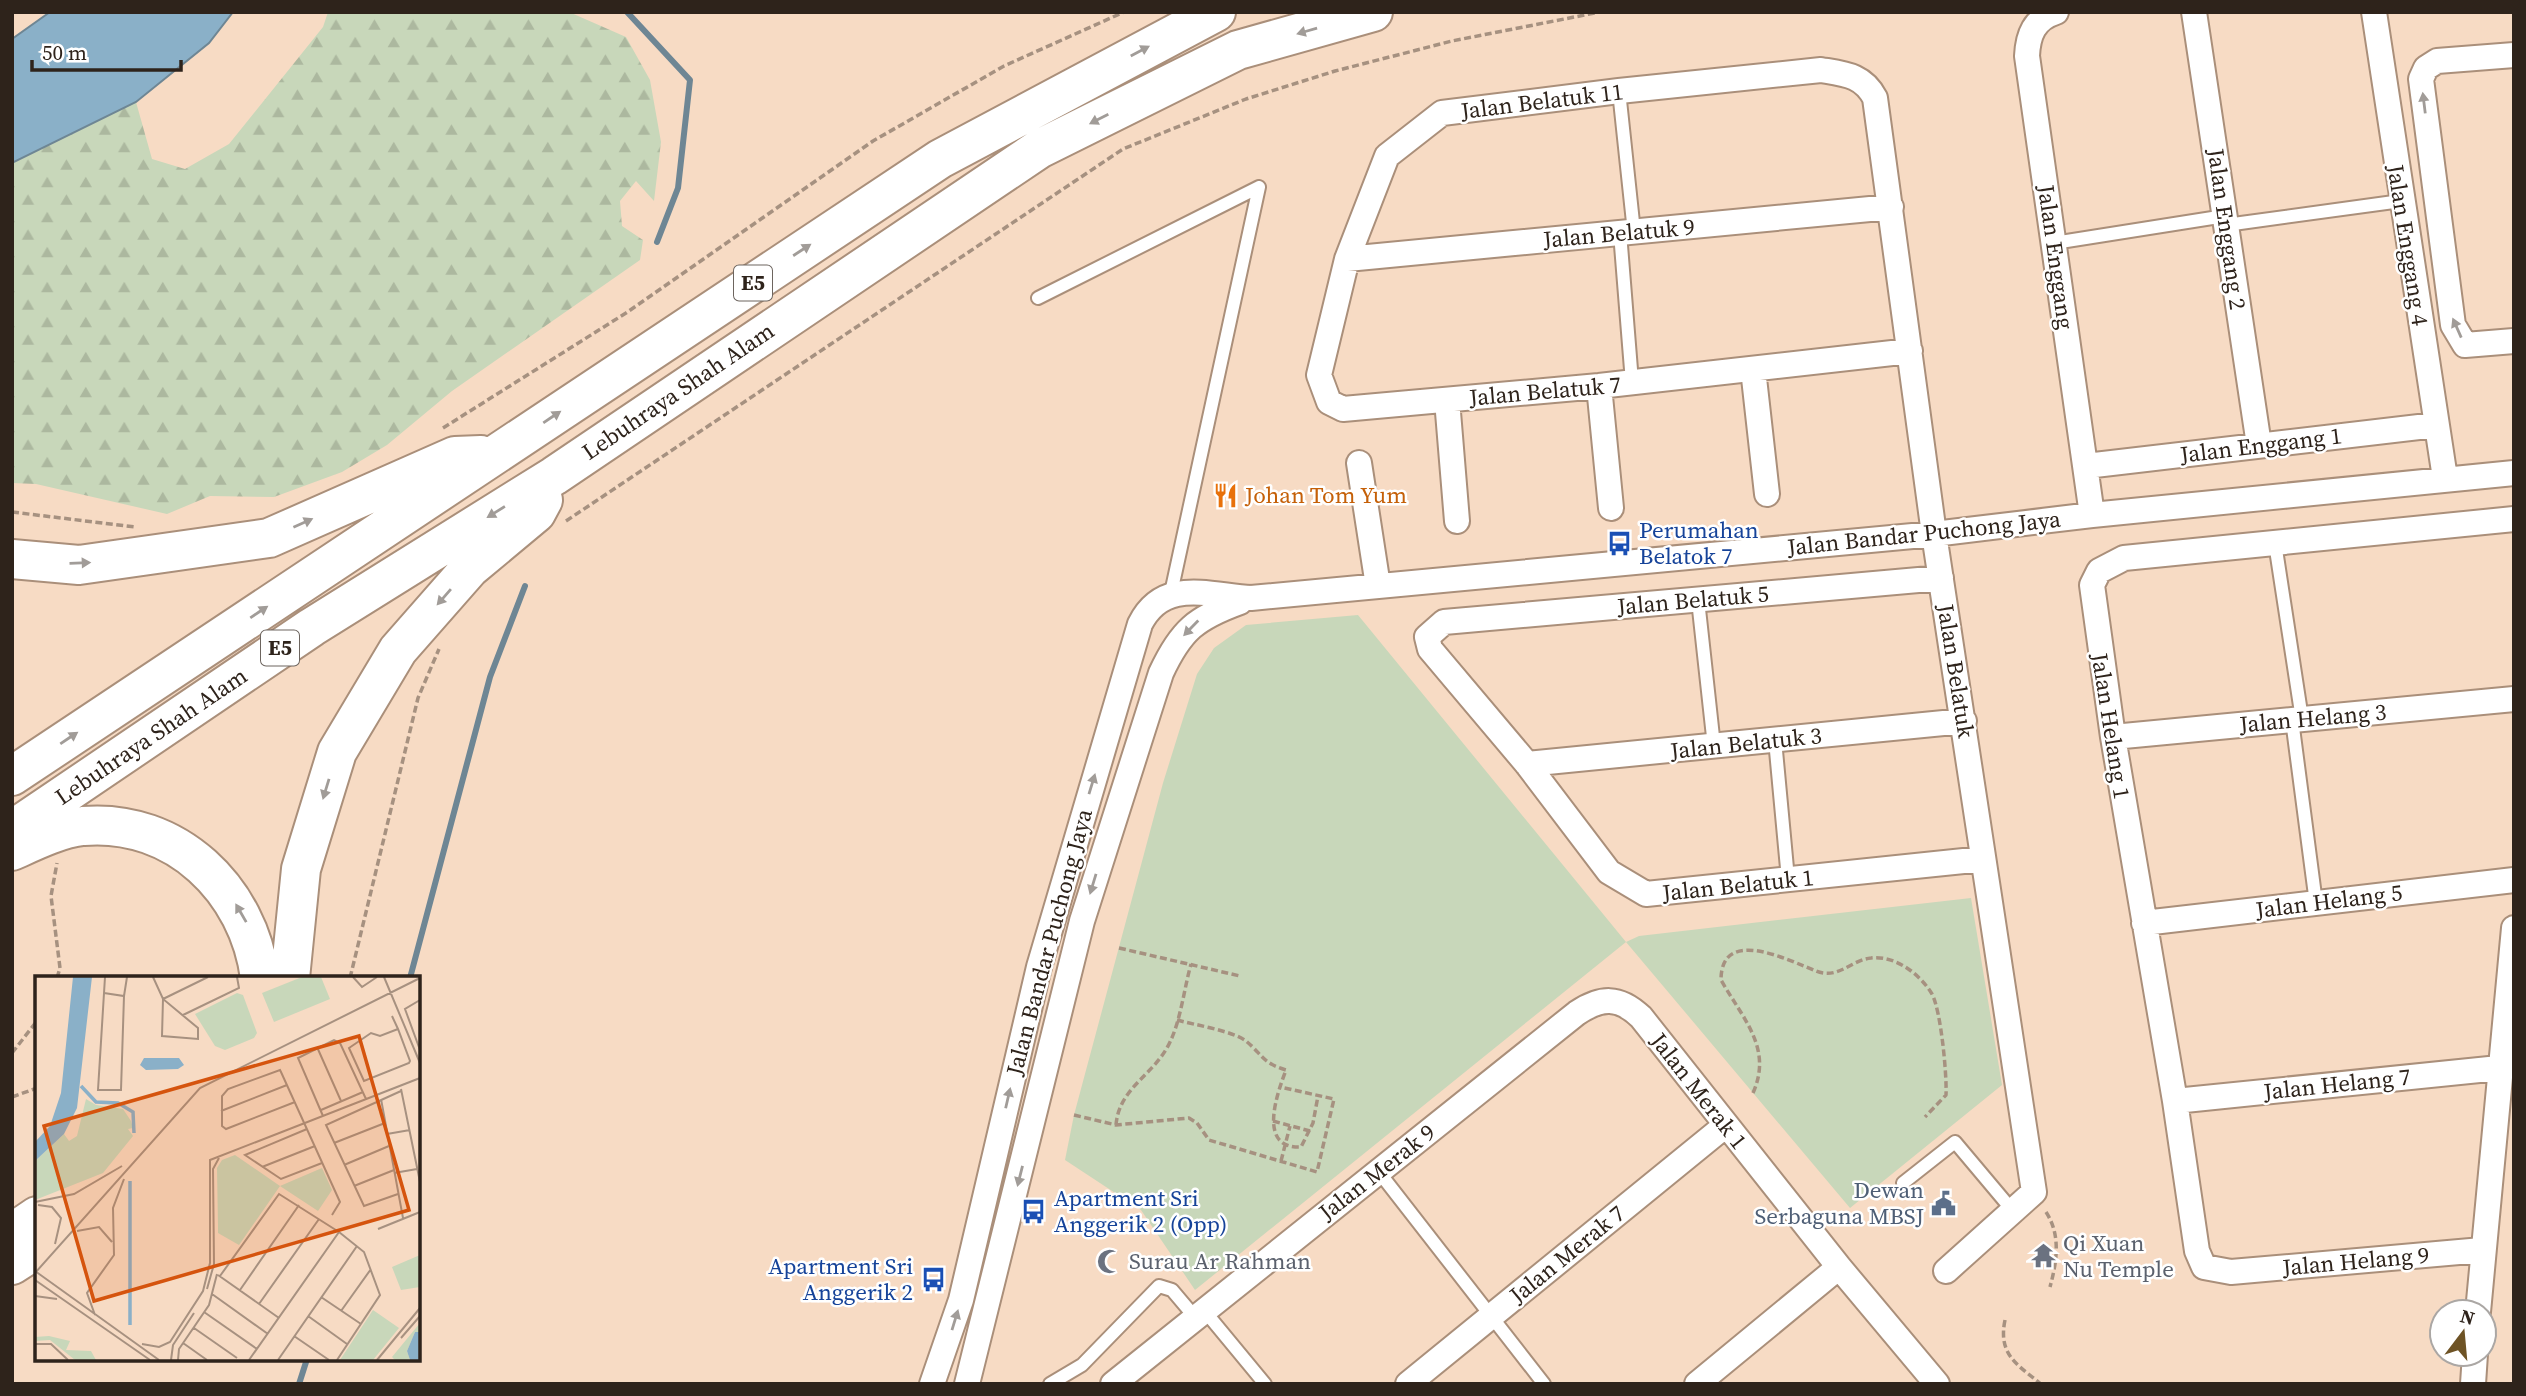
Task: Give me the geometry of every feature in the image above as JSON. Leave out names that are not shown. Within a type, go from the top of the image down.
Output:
[{"type":"highway","name":"Lebuhraya Shah Alam","points":[[12,776],[940,159],[1216,12]]},
{"type":"highway","name":"Lebuhraya Shah Alam","points":[[12,830],[312,627],[554,476],[894,244],[1039,149],[1238,50],[1373,12]]},
{"type":"highway","points":[[12,559],[79,565],[269,538],[455,456],[495,455]]},
{"type":"highway","points":[[290,976],[301,869],[337,752],[398,650],[470,568],[537,513],[554,476]]},
{"type":"highway","points":[[12,851],[43,837],[82,826],[121,827],[162,839],[199,860],[228,891],[247,924],[260,976]]},
{"type":"highway","points":[[12,1233],[35,1217]]},
{"type":"highway","points":[[12,1265],[35,1251]]},
{"type":"street","name":"Jalan Enggang","points":[[2056,12],[2041,19],[2032,30],[2027,57],[2092,515]]},
{"type":"street","name":"Jalan Enggang 2","points":[[2194,12],[2259,445]]},
{"type":"street","name":"Jalan Enggang 4","points":[[2374,12],[2445,478]]},
{"type":"street","points":[[2514,55],[2437,61],[2426,68],[2421,79],[2453,325],[2465,345],[2514,341]]},
{"type":"street","name":"Jalan Belatuk 11","points":[[1348,259],[1387,156],[1442,113],[1821,70]]},
{"type":"street","name":"Jalan Belatuk","points":[[1821,70],[1855,75],[1868,85],[1875,98],[1934,534],[2034,1192],[1946,1271]]},
{"type":"street","name":"Jalan Belatuk 9","points":[[1348,259],[1891,206]]},
{"type":"street","name":"Jalan Belatuk 7","points":[[1348,259],[1319,375],[1329,402],[1343,409],[1632,383],[1910,351]]},
{"type":"street","points":[[1753,369],[1766,494]]},
{"type":"street","points":[[1598,386],[1611,508]]},
{"type":"street","points":[[1447,400],[1457,521]]},
{"type":"street","name":"Jalan Enggang 1","points":[[2086,466],[2436,425]]},
{"type":"street","points":[[1359,463],[1378,586]]},
{"type":"street","name":"Jalan Bandar Puchong Jaya","points":[[932,1384],[961,1300],[1039,967],[1137,635],[1148,608],[1158,598],[1171,593],[1251,598],[1934,534],[2092,515],[2514,473]]},
{"type":"street","name":"Jalan Helang 1","points":[[2231,1272],[2204,1268],[2197,1251],[2175,1101],[2113,737],[2092,602],[2092,585],[2099,571],[2124,558],[2514,519]]},
{"type":"street","name":"Jalan Belatuk 5","points":[[1444,622],[1941,578]]},
{"type":"street","name":"Jalan Bandar Puchong Jaya","points":[[967,1384],[1082,921],[1161,673],[1171,652],[1205,615],[1251,598]]},
{"type":"street","name":"Jalan Belatuk 1","points":[[1444,622],[1427,637],[1430,649],[1527,764],[1609,873],[1646,894],[1983,859]]},
{"type":"street","name":"Jalan Helang 3","points":[[2113,737],[2514,699]]},
{"type":"street","name":"Jalan Belatuk 3","points":[[1527,764],[1964,721]]},
{"type":"street","name":"Jalan Helang 5","points":[[2144,923],[2514,880]]},
{"type":"street","points":[[2478,1298],[2503,1083],[2514,928]]},
{"type":"street","name":"Jalan Merak 1","points":[[1577,1013],[1602,999],[1616,1000],[1629,1006],[1937,1384]]},
{"type":"street","name":"Jalan Merak 9","points":[[1113,1384],[1198,1313],[1577,1013]]},
{"type":"street","name":"Jalan Helang 7","points":[[2175,1101],[2503,1083]]},
{"type":"street","name":"Jalan Merak 7","points":[[1408,1384],[1726,1125]]},
{"type":"street","name":"Jalan Helang 9","points":[[2231,1272],[2482,1250]]},
{"type":"street","points":[[1697,1384],[1839,1267]]},
{"type":"lane","points":[[1619,91],[1632,383]]},
{"type":"lane","points":[[1038,298],[1259,187],[1171,593]]},
{"type":"lane","points":[[2054,243],[2226,220],[2401,201]]},
{"type":"lane","points":[[2276,543],[2316,903]]},
{"type":"lane","points":[[1698,600],[1714,746]]},
{"type":"lane","points":[[1775,740],[1788,879]]},
{"type":"lane","points":[[1903,1183],[1955,1142],[2012,1211]]},
{"type":"lane","points":[[1379,1172],[1544,1384]]},
{"type":"lane","points":[[1050,1384],[1082,1365],[1159,1286],[1172,1290],[1198,1313],[1265,1384]]},
{"type":"path","points":[[442,428],[626,313],[873,141],[1004,66],[1124,12]]},
{"type":"path","points":[[560,525],[1123,149],[1246,99],[1335,71],[1452,41],[1600,12]]},
{"type":"path","points":[[12,512],[144,527]]},
{"type":"path","points":[[350,976],[418,698],[430,664],[441,645]]},
{"type":"path","points":[[58,976],[60,968],[51,895],[53,878],[62,855]]},
{"type":"path","points":[[1119,948],[1240,976]]},
{"type":"path","points":[[1753,1093],[1761,1076],[1762,1057],[1721,980],[1721,967],[1730,957],[1743,950],[1783,955],[1821,973],[1836,973],[1867,958],[1883,957],[1905,966],[1933,996],[1947,1076],[1946,1095],[1926,1117]]},
{"type":"path","points":[[1116,1125],[1122,1099],[1158,1065],[1177,1020],[1191,964]]},
{"type":"path","points":[[1177,1020],[1246,1041],[1269,1065],[1286,1070],[1273,1121],[1273,1128],[1285,1143],[1301,1147],[1310,1131],[1318,1096]]},
{"type":"path","points":[[12,1053],[35,1024]]},
{"type":"path","points":[[1074,1115],[1116,1125],[1189,1118],[1197,1123],[1209,1140],[1317,1172],[1334,1099],[1280,1087]]},
{"type":"path","points":[[12,1097],[35,1089]]},
{"type":"path","points":[[1273,1121],[1310,1131]]},
{"type":"path","points":[[1281,1161],[1290,1126]]},
{"type":"path","points":[[2046,1212],[2056,1236],[2056,1267],[2050,1287]]},
{"type":"path","points":[[2005,1320],[2002,1344],[2007,1354],[2041,1384]]},
{"type":"green space","points":[[328,12],[569,12],[626,37],[650,80],[661,142],[654,201],[636,181],[620,201],[622,226],[643,240],[640,260],[452,391],[387,445],[342,472],[274,497],[210,496],[167,514],[36,484],[12,483],[12,163],[136,102],[152,159],[185,169],[229,144],[323,27]]},
{"type":"green space","points":[[1358,615],[1626,942],[1195,1290],[1141,1210],[1065,1160],[1074,1115],[1163,783],[1197,674],[1214,648],[1246,625]]},
{"type":"green space","points":[[1971,898],[2002,1085],[1850,1208],[1626,942],[1639,936]]},
{"type":"water","points":[[50,12],[233,12],[209,43],[136,102],[12,163],[12,39]]},
{"type":"waterway","points":[[627,12],[690,80],[678,188],[657,242]]},
{"type":"waterway","points":[[411,976],[490,677],[525,586]]},
{"type":"waterway","points":[[299,1384],[306,1361]]},
{"type":"place","name":"Johan Tom Yum","points":[[1225,495]]},
{"type":"place","name":"Perumahan Belatok 7","points":[[1619,543]]},
{"type":"place","name":"Dewan Serbaguna MBSJ","points":[[1944,1203]]},
{"type":"place","name":"Apartment Sri Anggerik 2 (Opp)","points":[[1034,1211]]},
{"type":"place","name":"Qi Xuan Nu Temple","points":[[2043,1256]]},
{"type":"place","name":"Surau Ar Rahman","points":[[1109,1261]]},
{"type":"place","name":"Apartment Sri Anggerik 2","points":[[933,1279]]}]
